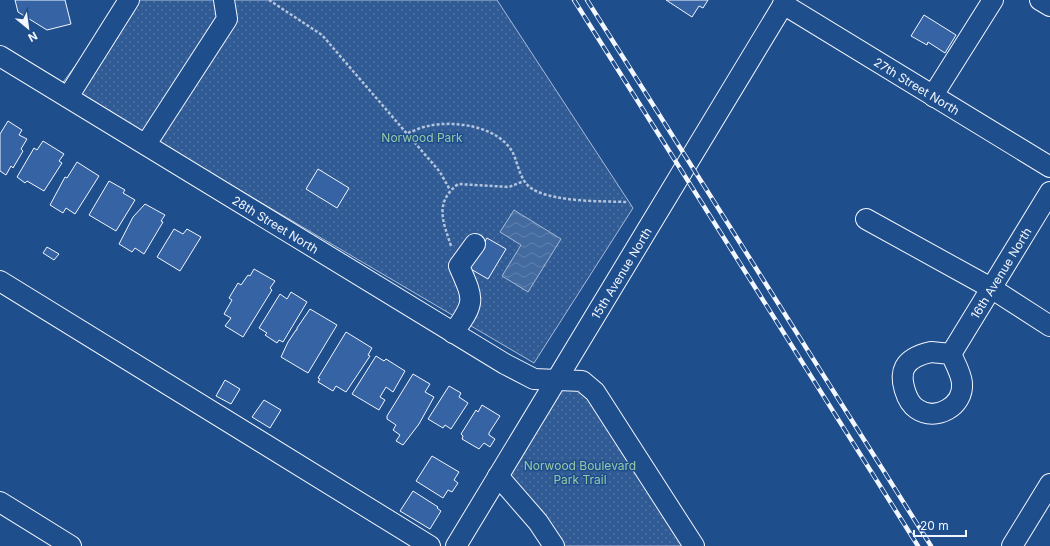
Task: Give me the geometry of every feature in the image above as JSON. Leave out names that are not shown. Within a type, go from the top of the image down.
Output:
[{"type":"street","points":[[68,97],[129,0]]},
{"type":"street","points":[[146,144],[226,18],[224,0]]},
{"type":"street","points":[[934,97],[937,89],[993,0]]},
{"type":"street","points":[[1040,0],[1050,6]]},
{"type":"street","name":"27th Street North","points":[[784,2],[934,97],[1050,167]]},
{"type":"street","name":"15th Avenue North","points":[[456,546],[784,2]]},
{"type":"street","name":"28th Street North","points":[[0,56],[504,364],[534,379],[582,381],[595,392],[694,546]]},
{"type":"street","name":"16th Avenue North","points":[[951,354],[1050,192]]},
{"type":"street","points":[[866,219],[991,288],[1050,326]]},
{"type":"street","points":[[453,333],[467,315],[471,305],[471,297],[459,266],[475,244]]},
{"type":"street","points":[[0,281],[430,546]]},
{"type":"street","points":[[498,476],[538,522],[554,546]]},
{"type":"street","points":[[1012,546],[1050,484]]},
{"type":"street","points":[[0,502],[72,546]]},
{"type":"path","points":[[269,0],[322,35],[408,133],[440,172],[450,190]]},
{"type":"path","points":[[408,133],[428,126],[467,124],[485,130],[501,139],[508,146],[524,182],[535,190],[555,197],[626,202]]},
{"type":"path","points":[[459,266],[442,220],[441,209],[444,199],[450,190],[458,184],[509,187],[524,182]]},
{"type":"green space","name":"Norwood Park","points":[[124,0],[497,0],[633,208],[534,363],[61,85]]},
{"type":"green space","name":"Norwood Boulevard Park Trail","points":[[582,381],[694,546],[562,546],[509,475],[561,390]]},
{"type":"water","points":[[514,210],[561,239],[528,292],[502,276],[521,245],[500,232]]},
{"type":"building","points":[[15,0],[65,0],[71,24],[47,30],[18,12]]},
{"type":"building","points":[[666,0],[708,0],[703,8],[699,6],[692,17]]},
{"type":"building","points":[[924,15],[956,35],[945,53],[928,42],[927,45],[911,36]]},
{"type":"building","points":[[8,121],[22,130],[19,135],[27,139],[21,149],[23,151],[13,168],[11,166],[6,175],[0,171],[0,134]]},
{"type":"building","points":[[43,141],[64,154],[59,161],[62,163],[44,191],[27,181],[25,183],[17,177],[34,148],[37,150]]},
{"type":"building","points":[[77,162],[99,176],[75,214],[66,208],[63,213],[50,205],[65,177],[67,178]]},
{"type":"building","points":[[318,169],[349,188],[337,208],[306,189]]},
{"type":"building","points":[[109,181],[125,190],[123,193],[135,200],[116,231],[89,215]]},
{"type":"building","points":[[145,204],[165,215],[161,221],[163,222],[144,254],[135,248],[132,252],[119,244],[133,217]]},
{"type":"building","points":[[174,229],[183,234],[187,229],[201,237],[180,271],[157,257]]},
{"type":"building","points":[[487,238],[506,249],[488,279],[469,268]]},
{"type":"building","points":[[47,247],[59,254],[54,260],[43,253]]},
{"type":"building","points":[[254,269],[275,281],[270,288],[272,290],[243,337],[225,326],[231,318],[224,314],[232,300],[229,298],[238,283],[241,285],[248,275],[250,276]]},
{"type":"building","points":[[291,292],[307,302],[283,342],[279,340],[277,343],[265,335],[267,333],[259,328],[280,294],[287,299]]},
{"type":"building","points":[[310,309],[337,325],[308,373],[281,357],[288,342]]},
{"type":"building","points":[[346,332],[372,348],[368,355],[370,356],[346,392],[336,386],[333,391],[318,382],[320,379],[318,378]]},
{"type":"building","points":[[376,356],[384,361],[386,359],[405,371],[393,392],[386,387],[380,397],[385,400],[379,410],[352,394]]},
{"type":"building","points":[[413,374],[430,384],[425,392],[434,397],[419,424],[403,445],[396,441],[400,435],[393,430],[396,425],[387,419],[387,416]]},
{"type":"building","points":[[225,380],[240,389],[231,404],[216,396]]},
{"type":"building","points":[[449,386],[461,393],[459,397],[468,403],[451,429],[445,425],[443,428],[428,419]]},
{"type":"building","points":[[264,400],[281,410],[270,428],[252,417]]},
{"type":"building","points":[[482,405],[500,416],[489,433],[489,435],[495,439],[490,447],[484,443],[479,449],[462,439],[463,436],[461,434],[476,410],[478,412]]},
{"type":"building","points":[[432,456],[459,472],[454,480],[458,483],[452,492],[448,490],[443,498],[416,481]]},
{"type":"building","points":[[413,491],[438,507],[437,508],[441,511],[430,529],[400,511]]},
{"type":"railway","points":[[574,0],[918,546]]},
{"type":"railway","points":[[587,0],[931,546]]}]
